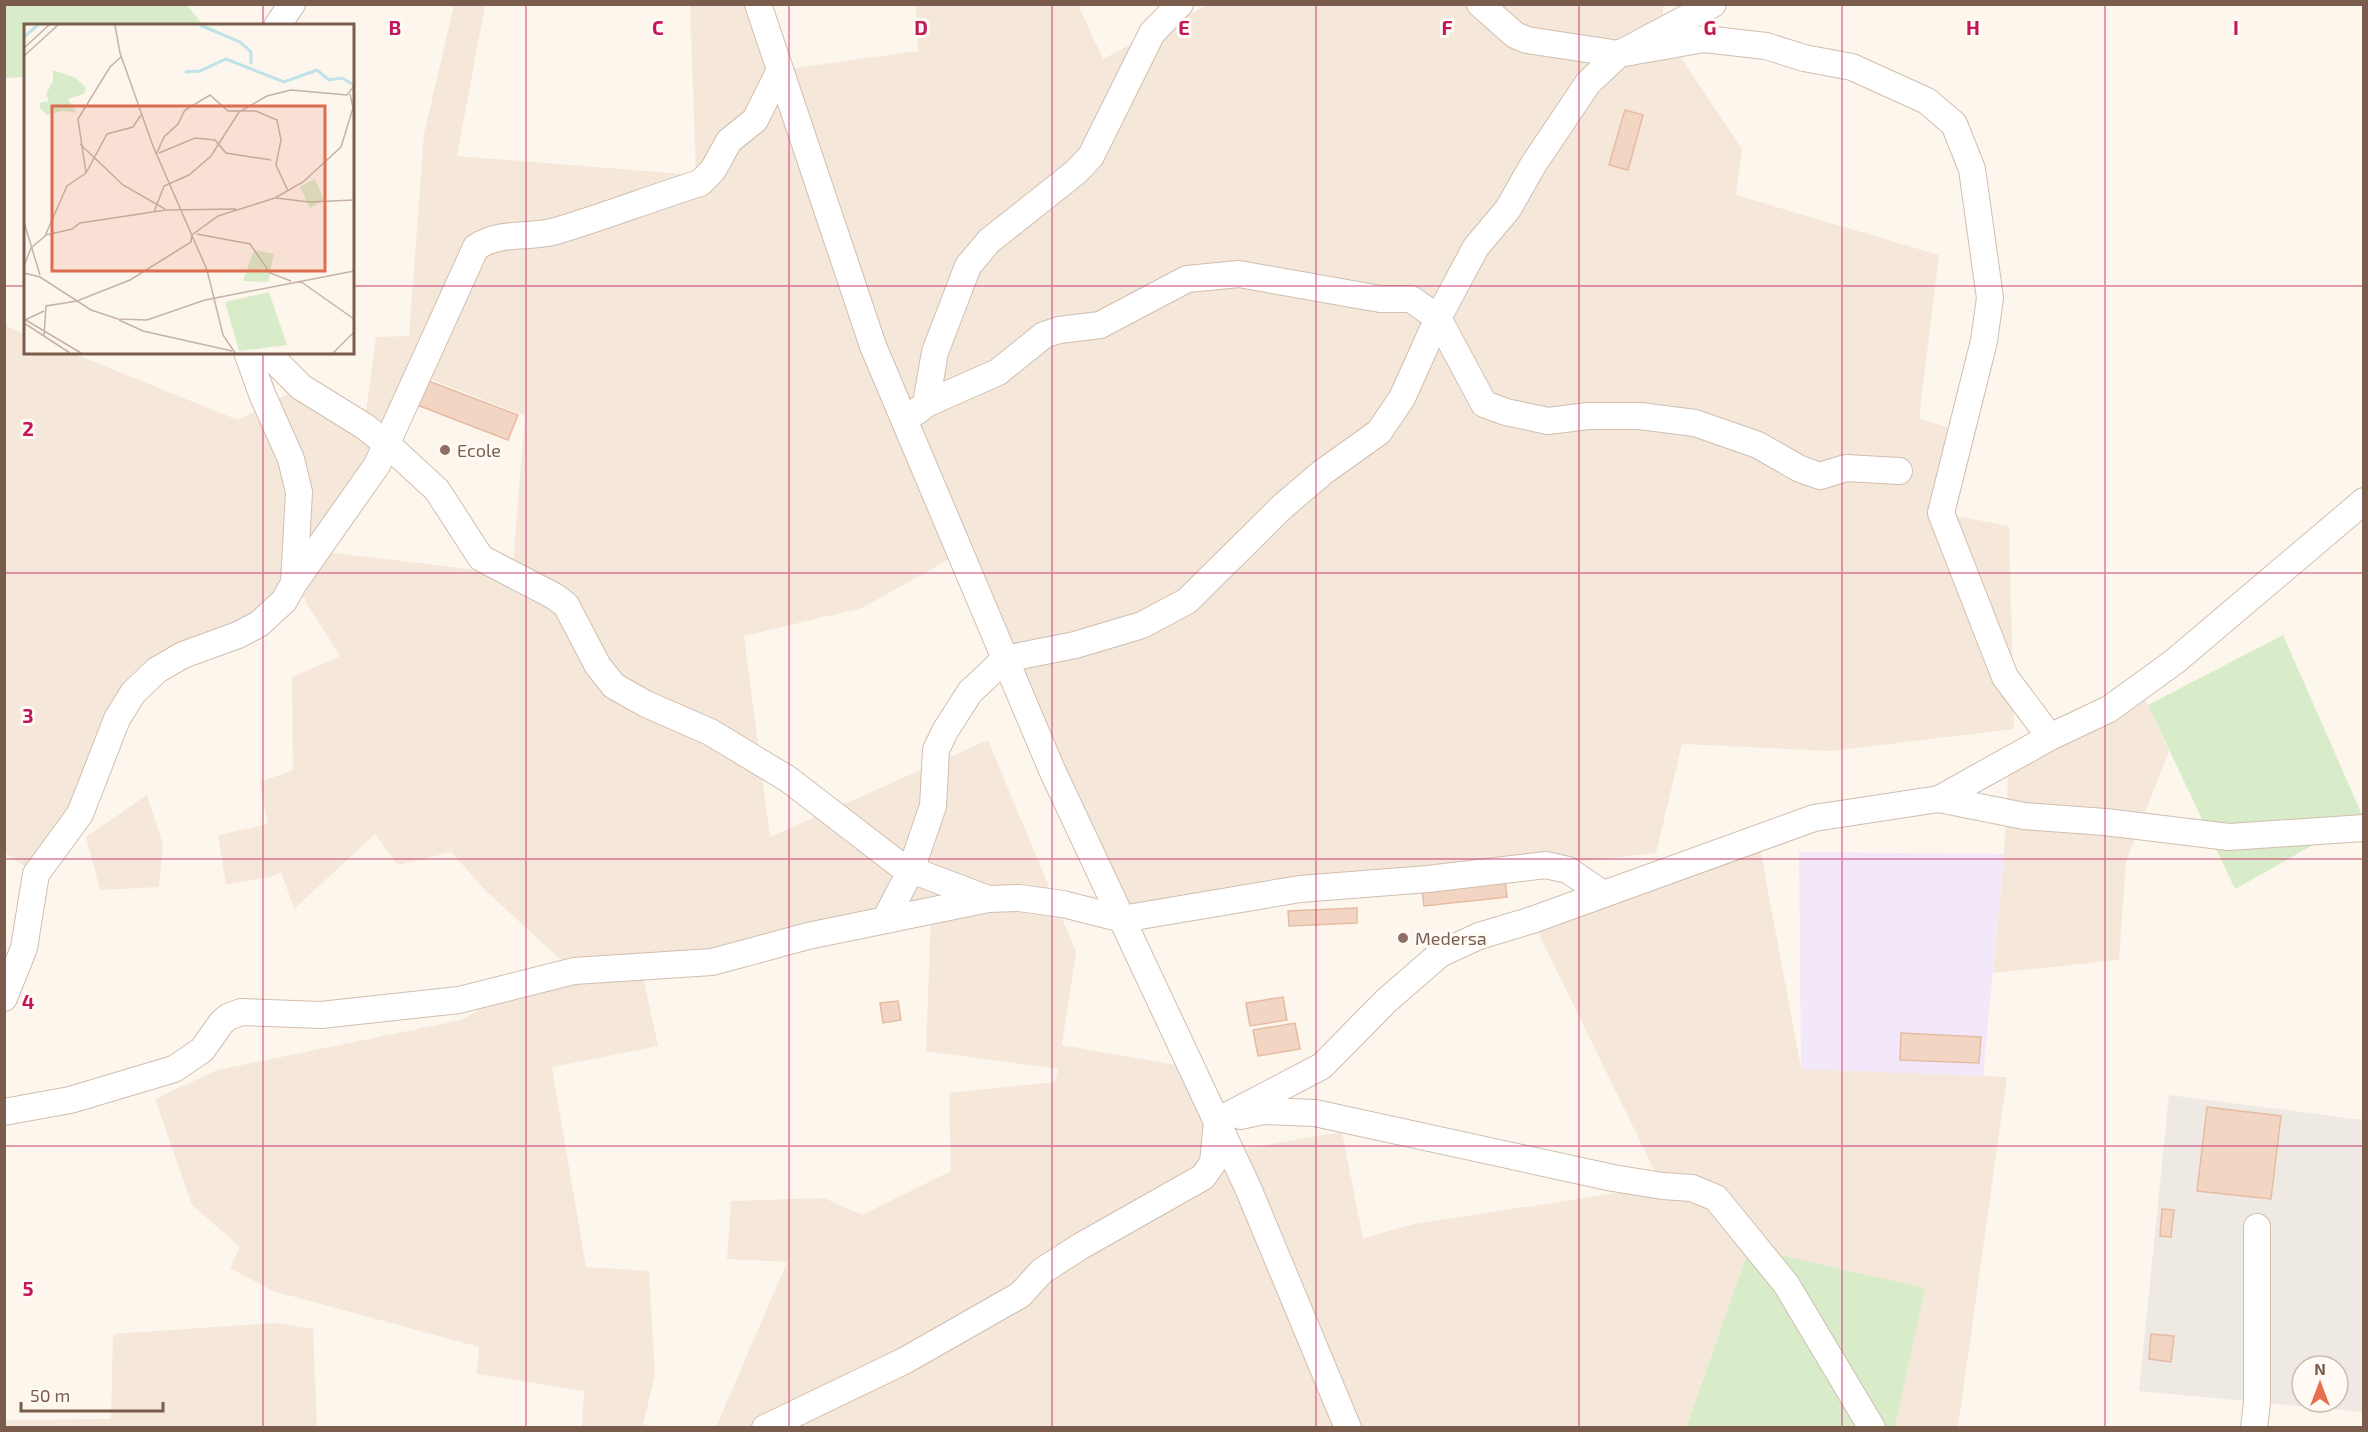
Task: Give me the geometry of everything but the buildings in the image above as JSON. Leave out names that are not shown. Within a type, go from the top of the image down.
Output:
[{"type":"street","points":[[277,24],[292,4]]},
{"type":"street","points":[[759,4],[873,346],[1052,770],[1248,1188],[1348,1428]]},
{"type":"street","points":[[926,404],[934,352],[969,266],[989,241],[1076,172],[1091,156],[1152,33],[1180,4]]},
{"type":"street","points":[[1480,4],[1515,35],[1527,40],[1619,54],[1704,39],[1766,46],[1804,58],[1852,67],[1928,101],[1954,124],[1972,169],[1990,298],[1984,341],[1941,513],[2005,677],[2050,737]]},
{"type":"street","points":[[885,920],[911,870],[933,806],[936,750],[945,731],[970,692],[1005,659],[1075,645],[1142,626],[1187,601],[1290,500],[1323,472],[1379,432],[1402,398],[1438,318],[1476,247],[1508,209],[1533,165],[1588,83],[1619,54],[1713,4]]},
{"type":"street","points":[[4,998],[24,948],[36,874],[80,814],[117,719],[133,693],[158,670],[183,655],[238,635],[259,624],[284,601],[294,583],[377,465],[476,247],[489,238],[553,232],[700,183],[713,170],[729,141],[754,120],[780,70]]},
{"type":"street","points":[[905,421],[926,404],[998,372],[1044,335],[1059,330],[1100,325],[1187,279],[1239,274],[1380,299],[1411,299],[1438,318],[1484,404],[1506,412],[1548,421],[1588,416],[1640,416],[1695,423],[1758,445],[1800,469],[1820,476],[1846,468],[1899,471]]},
{"type":"street","points":[[248,354],[262,394],[291,459],[299,492],[299,527],[294,583]]},
{"type":"street","points":[[268,354],[301,387],[364,426],[437,490],[481,558],[554,596],[566,605],[598,666],[614,686],[646,704],[710,732],[788,779],[901,866],[988,899]]},
{"type":"street","points":[[1217,1121],[1322,1066],[1386,1001],[1440,954],[1479,936],[1532,920],[1814,819],[1939,799],[2050,737],[2109,709],[2174,662],[2364,501]]},
{"type":"street","points":[[1939,799],[2024,816],[2105,822],[2229,837],[2364,828]]},
{"type":"street","points":[[4,1112],[70,1100],[174,1069],[202,1050],[222,1022],[241,1012],[321,1015],[459,1000],[574,971],[712,962],[808,936],[988,899],[1019,898],[1063,904],[1122,919],[1300,890],[1428,879],[1546,865],[1568,870],[1603,894]]},
{"type":"street","points":[[1217,1121],[1264,1111],[1315,1113],[1612,1179],[1692,1188],[1716,1197],[1786,1284],[1872,1428]]},
{"type":"street","points":[[765,1428],[904,1361],[1020,1295],[1042,1271],[1081,1246],[1203,1177],[1213,1163],[1217,1121]]},
{"type":"street","points":[[2254,1428],[2257,1402],[2257,1227]]},
{"type":"shaded area","points":[[454,5],[485,5],[457,156],[696,175],[690,5],[758,5],[780,70],[918,51],[916,5],[1078,5],[1103,59],[1208,5],[1663,5],[1663,31],[1742,149],[1736,195],[1939,255],[1919,418],[1961,432],[1941,513],[2009,526],[2014,729],[1831,751],[1682,744],[1656,853],[1122,919],[960,553],[862,608],[744,636],[770,837],[988,740],[1076,952],[1062,1045],[1192,1068],[1231,1151],[1342,1132],[1363,1238],[1414,1224],[1662,1186],[1532,920],[1758,837],[1801,1068],[2007,1077],[1958,1427],[1895,1427],[1924,1288],[1749,1248],[1686,1427],[716,1427],[787,1262],[727,1259],[731,1201],[824,1198],[862,1215],[951,1171],[949,1093],[1055,1082],[1058,1069],[926,1051],[931,911],[641,967],[658,1046],[552,1067],[586,1267],[649,1271],[655,1375],[643,1424],[655,1427],[582,1427],[584,1391],[477,1374],[479,1347],[273,1291],[230,1268],[240,1247],[192,1205],[155,1099],[217,1070],[461,1020],[518,987],[573,971],[486,891],[451,852],[398,865],[375,834],[294,909],[281,872],[273,876],[226,885],[218,835],[268,824],[260,782],[293,770],[292,677],[340,656],[294,583],[284,601],[157,670],[36,874],[5,853],[4,325],[24,334],[24,354],[74,354],[238,420],[301,387],[364,425],[376,337],[409,336],[424,134]],"holes":[[[420,375],[525,416],[512,574],[317,551]]]},
{"type":"shaded area","points":[[2137,689],[2148,705],[2169,751],[2126,862],[2119,960],[1993,973],[2004,854],[2009,760]]},
{"type":"shaded area","points":[[147,795],[163,845],[159,887],[100,890],[86,837]]},
{"type":"shaded area","points":[[1799,852],[2004,854],[1983,1076],[1801,1069]]},
{"type":"shaded area","points":[[2169,1095],[2363,1120],[2363,1412],[2350,1411],[2350,1354],[2290,1354],[2290,1405],[2139,1391]]},
{"type":"shaded area","points":[[275,1323],[313,1329],[317,1427],[5,1427],[5,1420],[111,1419],[113,1334]]},
{"type":"green space","points":[[5,4],[187,5],[202,24],[24,24],[24,77],[5,78]]},
{"type":"green space","points":[[2283,635],[2363,817],[2235,889],[2148,705]]},
{"type":"green space","points":[[1749,1248],[1925,1288],[1895,1427],[1686,1428]]},
{"type":"place","name":"Ecole","points":[[445,450]]},
{"type":"place","name":"Medersa","points":[[1403,938]]}]
